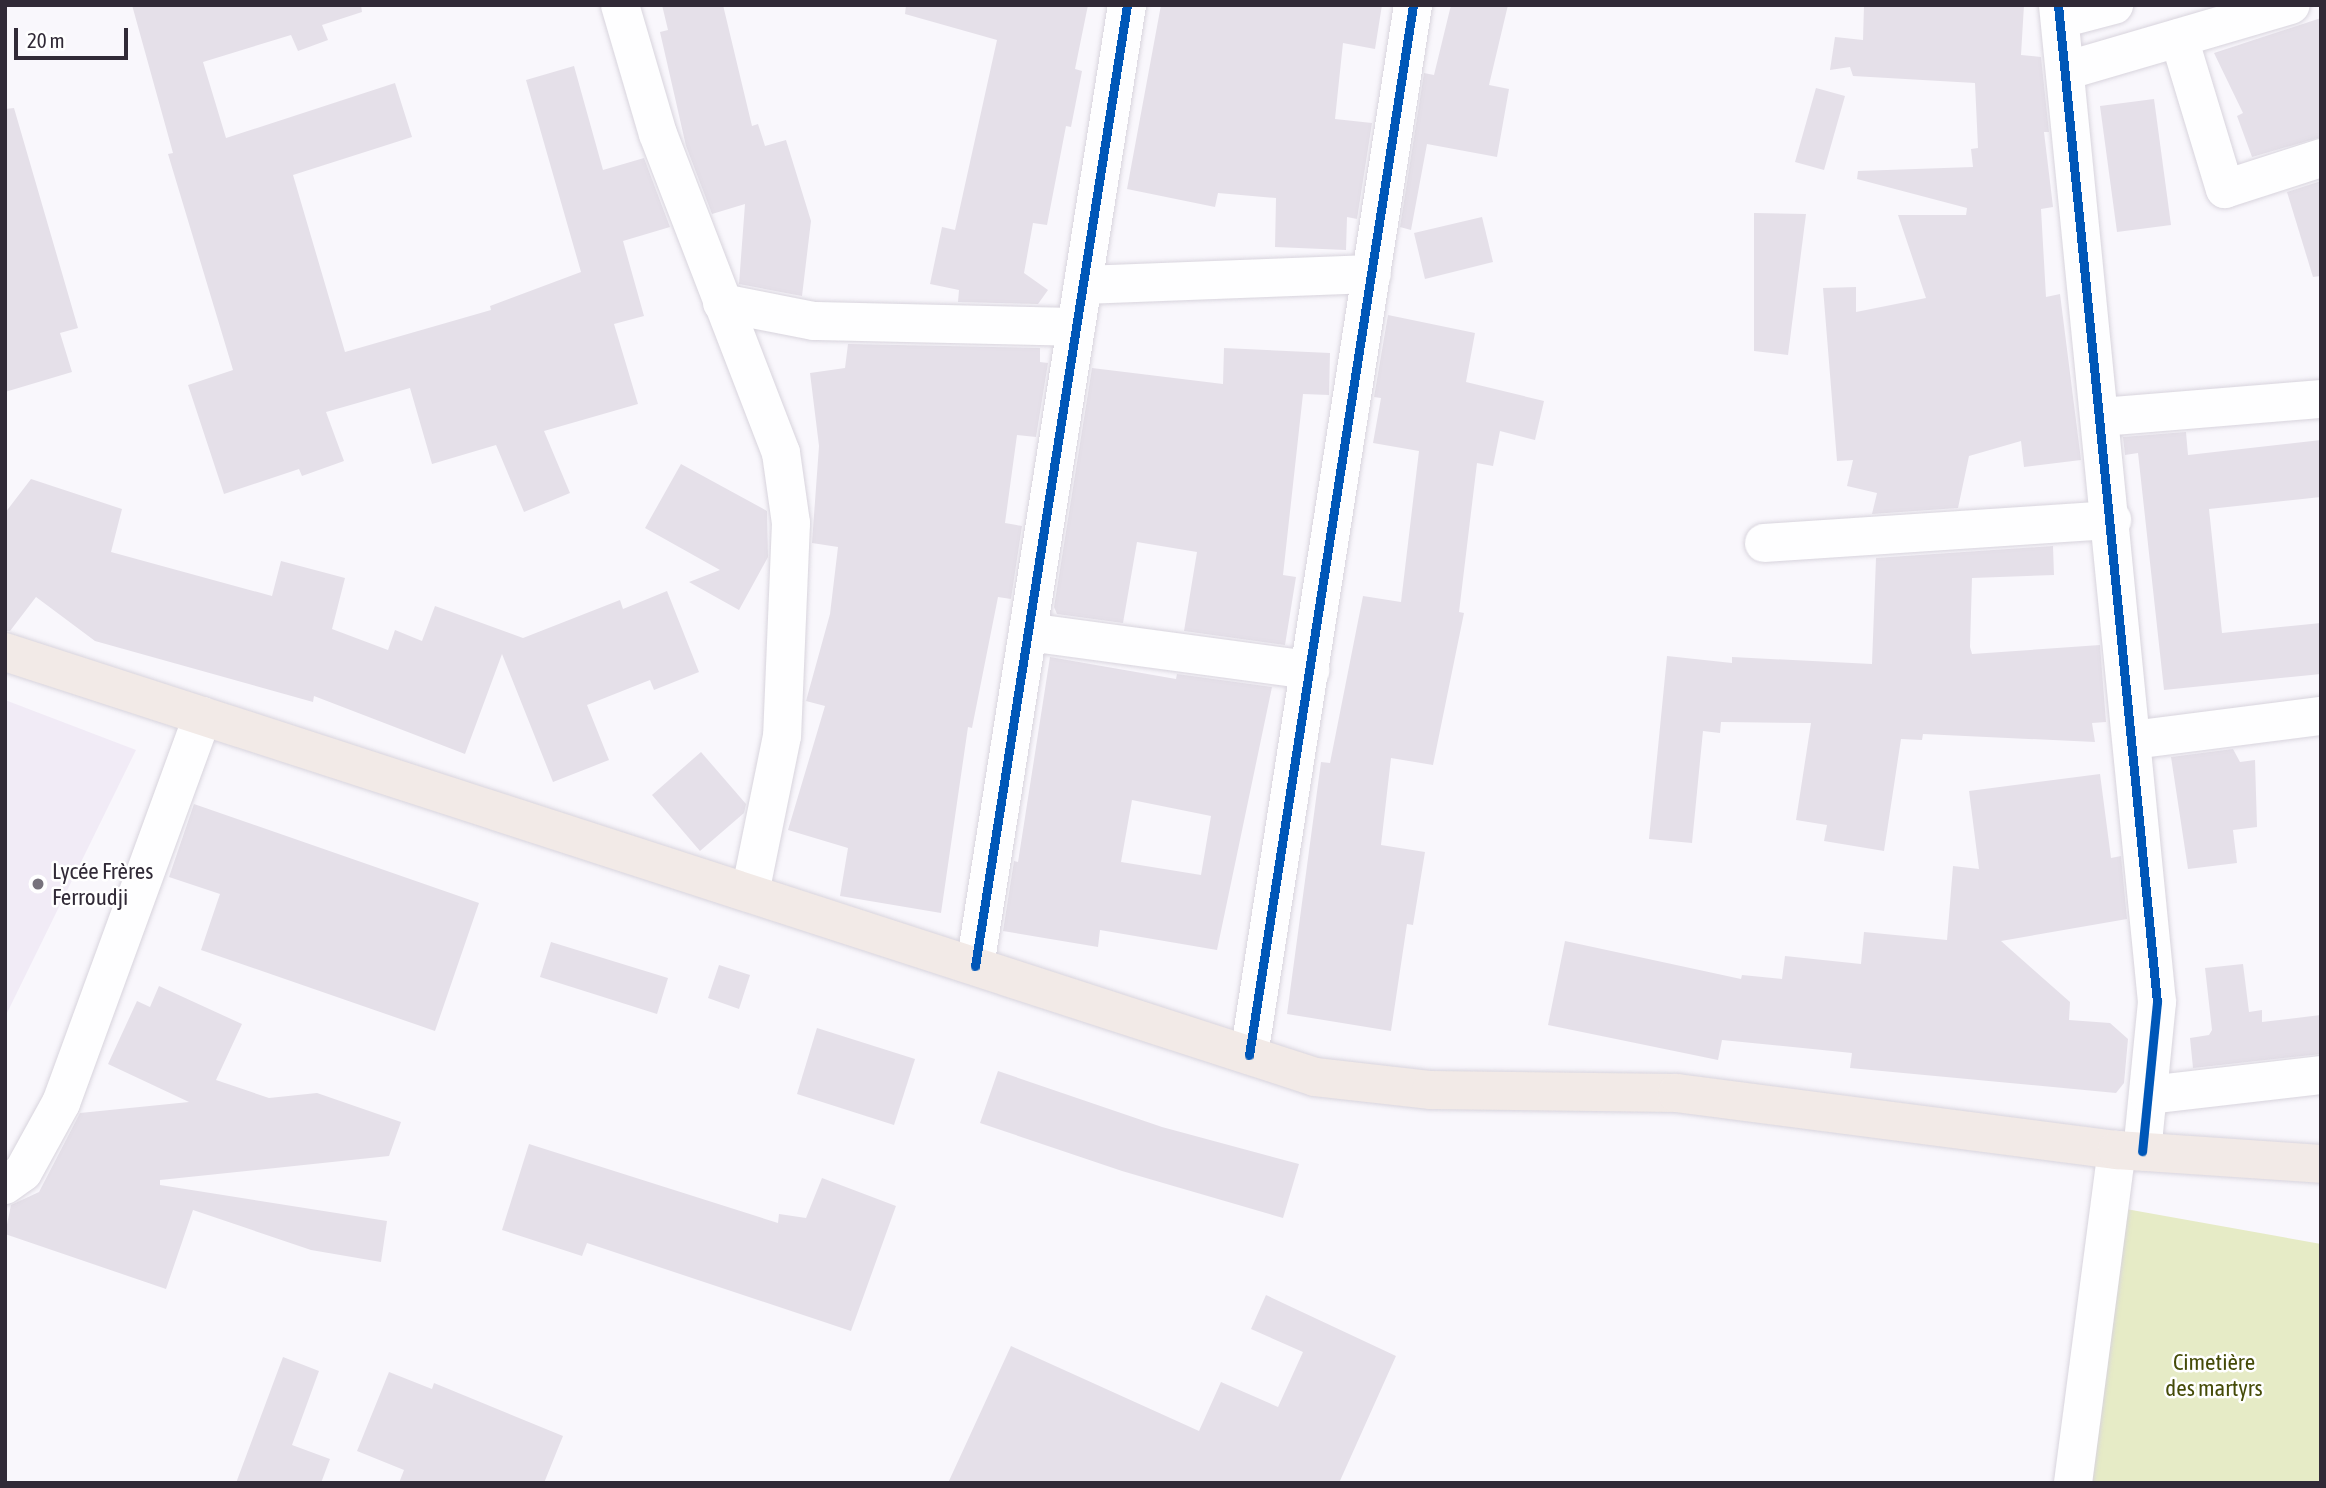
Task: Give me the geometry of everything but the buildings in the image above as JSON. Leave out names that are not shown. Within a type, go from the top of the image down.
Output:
[{"type":"main road","points":[[5,652],[1315,1077],[1432,1090],[1677,1093],[2129,1151],[2321,1164]]},
{"type":"street","points":[[620,5],[658,134],[781,453],[791,523],[782,736],[750,893]]},
{"type":"street","points":[[975,966],[1127,5]]},
{"type":"street","points":[[1249,1055],[1413,5]]},
{"type":"street","points":[[2073,1483],[2129,1151],[2149,1095],[2157,1002],[2102,417],[2059,12],[2114,5]]},
{"type":"street","points":[[2065,71],[2291,5]]},
{"type":"street","points":[[2179,38],[2225,189],[2321,158]]},
{"type":"street","points":[[1083,285],[1372,274]]},
{"type":"street","points":[[722,303],[814,321],[1076,327]]},
{"type":"street","points":[[2102,417],[2321,399]]},
{"type":"street","points":[[1764,543],[2112,520]]},
{"type":"street","points":[[1028,632],[1310,670]]},
{"type":"street","points":[[5,1185],[23,1172],[61,1103],[203,716]]},
{"type":"street","points":[[2133,740],[2321,716]]},
{"type":"street","points":[[2149,1095],[2321,1075]]},
{"type":"shaded area","name":"Lycée Frères Ferroudji","points":[[5,700],[136,750],[5,1017]]},
{"type":"green space","name":"Cimetière des martyrs","points":[[2126,1209],[2321,1244],[2321,1483],[2092,1483]]},
{"type":"cycle path","points":[[975,966],[1127,5]]},
{"type":"cycle path","points":[[1249,1055],[1413,5]]},
{"type":"cycle path","points":[[2058,5],[2157,1002],[2142,1151]]},
{"type":"place","name":"Lycée Frères Ferroudji","points":[[38,884]]}]
